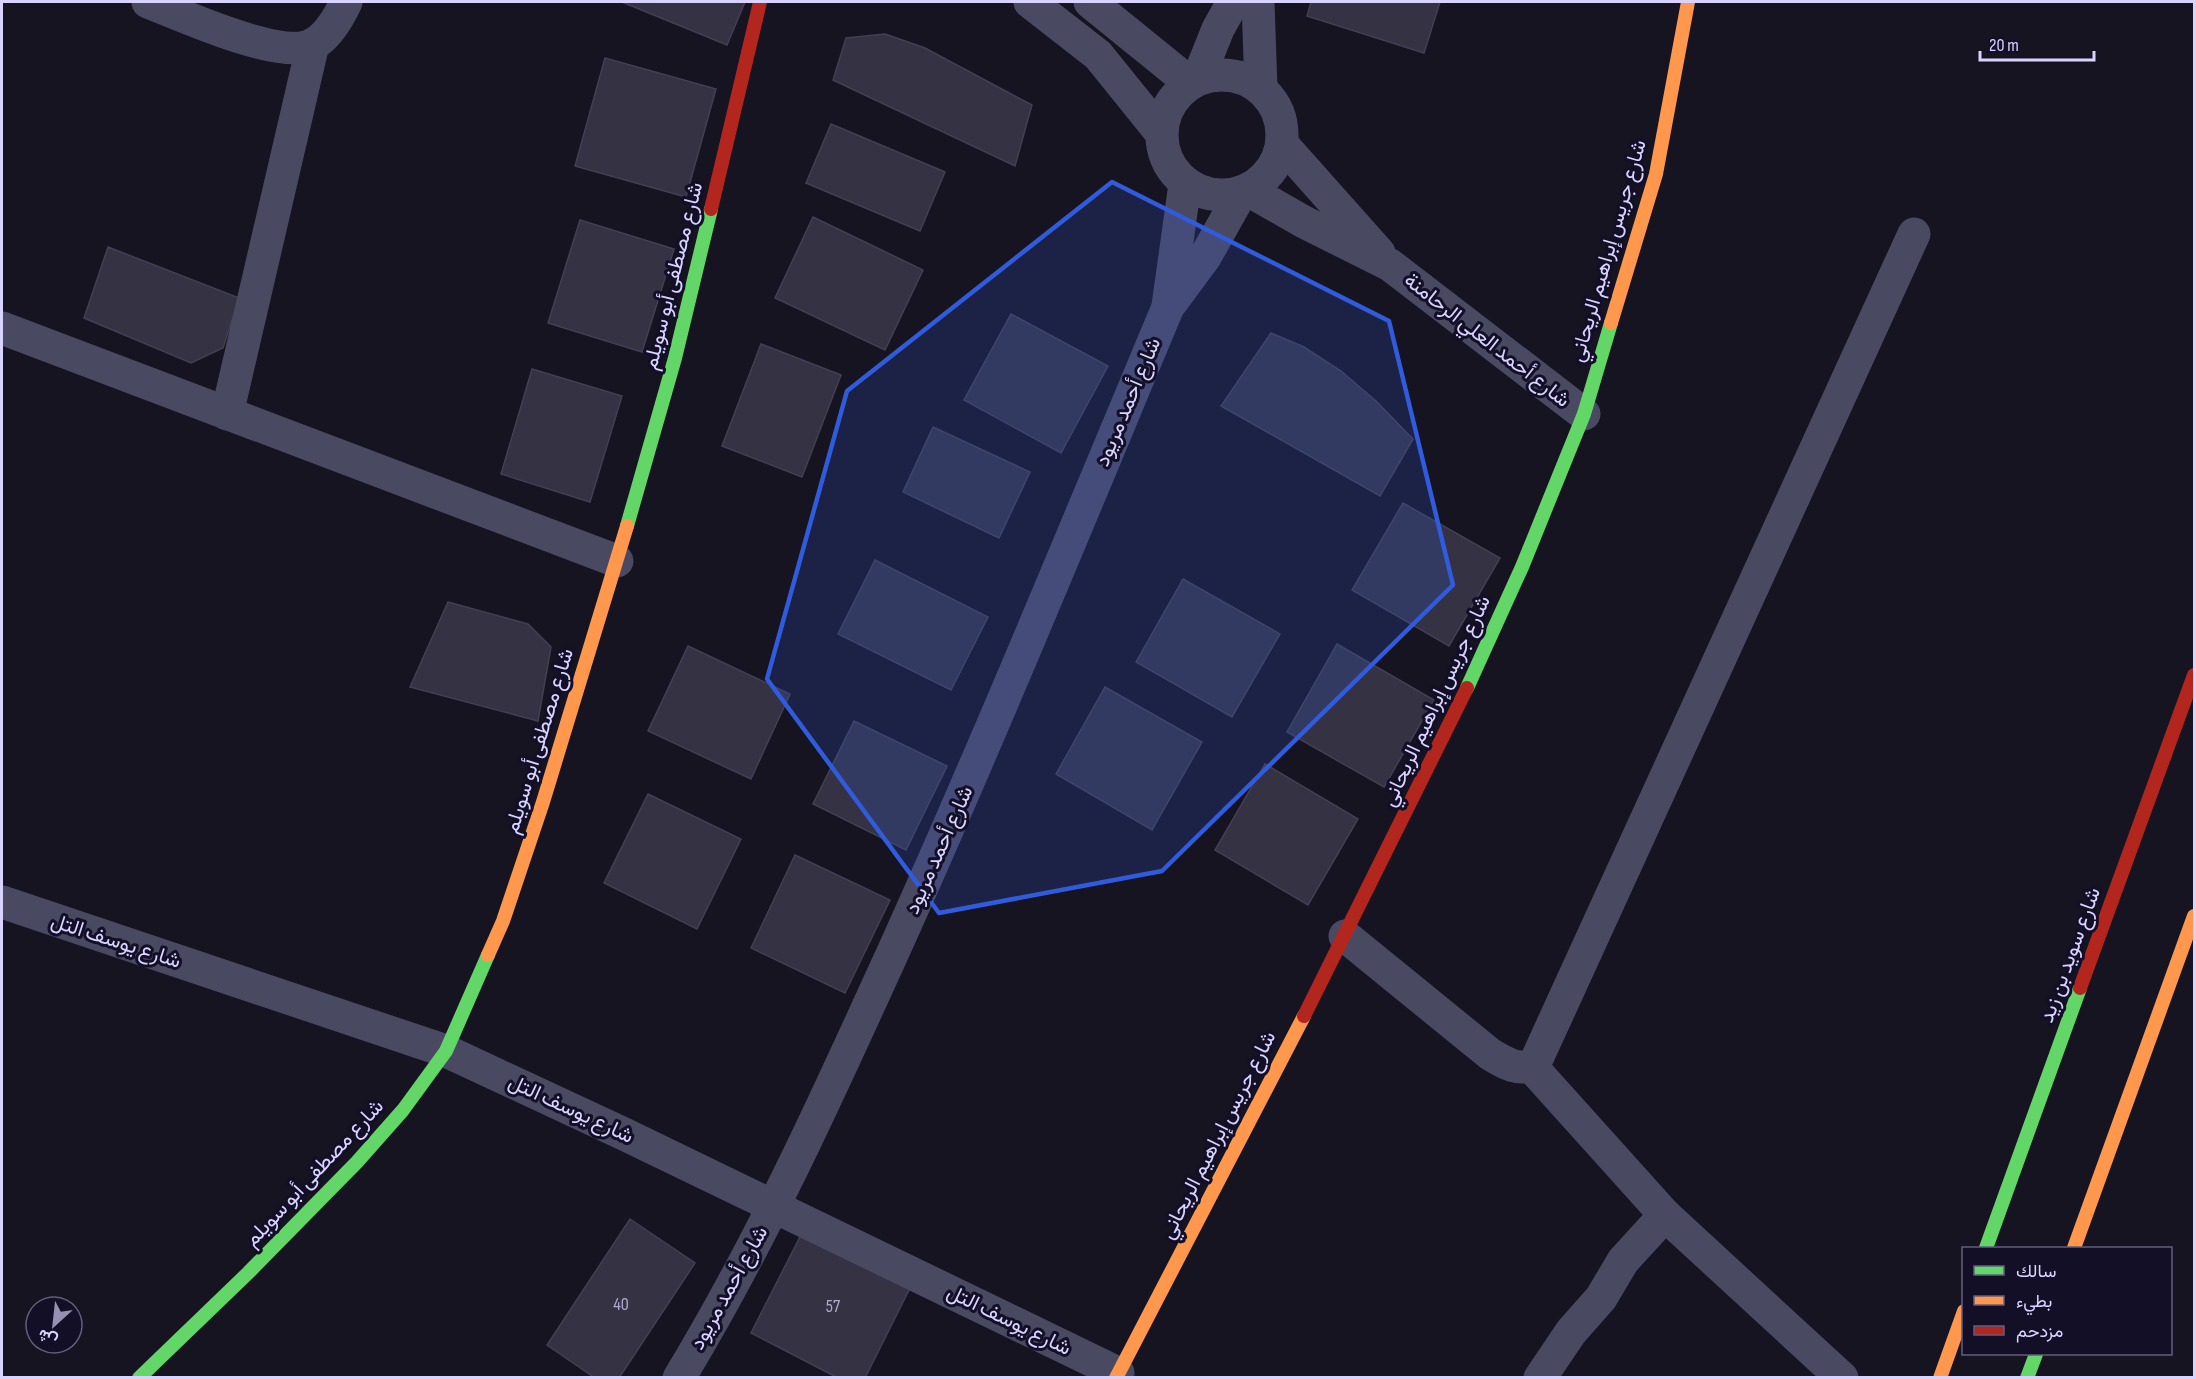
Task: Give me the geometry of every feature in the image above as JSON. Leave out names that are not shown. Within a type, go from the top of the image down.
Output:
[{"type":"street","points":[[148,2],[208,26],[283,48],[300,48],[313,44],[327,32],[346,2]]},
{"type":"street","name":"شارع مصطفى أبو سويلم","points":[[139,1377],[248,1273],[357,1162],[403,1110],[446,1051],[503,921],[543,802],[617,561],[675,358],[760,2]]},
{"type":"street","points":[[1030,2],[1098,55],[1161,133]]},
{"type":"street","points":[[1090,2],[1194,81]]},
{"type":"street","points":[[1194,81],[1218,75],[1238,77],[1262,90],[1279,115],[1282,144],[1274,167],[1244,192],[1212,195],[1185,184],[1172,169],[1163,152],[1161,133],[1170,104],[1194,81],[1233,2]]},
{"type":"street","points":[[1258,2],[1262,90]]},
{"type":"street","name":"شارع جريس إبراهيم الريحاني","points":[[1117,1375],[1345,936],[1465,693],[1522,567],[1584,414],[1656,174],[1688,2]]},
{"type":"street","points":[[227,414],[313,44]]},
{"type":"street","name":"شارع أحمد العلي الرحامنة","points":[[1282,144],[1390,266]]},
{"type":"street","name":"شارع أحمد مريود","points":[[1168,307],[1185,184]]},
{"type":"street","name":"شارع أحمد العلي الرحامنة","points":[[1244,192],[1390,266],[1584,414]]},
{"type":"street","name":"شارع أحمد مريود","points":[[679,1377],[774,1206],[978,763],[1168,307],[1205,257],[1244,192]]},
{"type":"street","points":[[1531,1066],[1545,1046],[1914,234]]},
{"type":"street","points":[[2,328],[617,561]]},
{"type":"street","name":"شارع سويد بن زيد","points":[[1986,1247],[2194,675]]},
{"type":"street","name":"شارع يوسف التل","points":[[2,902],[446,1051],[774,1206],[1117,1375]]},
{"type":"street","points":[[2074,1247],[2194,916]]},
{"type":"street","points":[[1345,936],[1490,1054],[1506,1064],[1531,1066],[1665,1215],[1842,1377]]},
{"type":"street","points":[[1540,1377],[1571,1332],[1601,1298],[1623,1261],[1665,1215]]},
{"type":"street","points":[[1940,1377],[1962,1316]]},
{"type":"street","points":[[2028,1377],[2035,1355]]},
{"type":"highlighted area","points":[[1112,182],[1389,321],[1453,585],[1162,871],[939,913],[767,679],[847,391]]},
{"type":"building","points":[[622,2],[745,2],[727,45]]},
{"type":"building","points":[[1311,2],[1440,2],[1424,53],[1307,16]]},
{"type":"building","points":[[885,34],[925,48],[1032,105],[1015,166],[833,80],[846,38]]},
{"type":"building","points":[[605,58],[716,89],[686,197],[575,166]]},
{"type":"building","points":[[831,124],[945,172],[920,231],[806,183]]},
{"type":"building","points":[[813,217],[923,270],[885,350],[775,298]]},
{"type":"building","points":[[580,220],[674,249],[642,352],[548,323]]},
{"type":"building","points":[[108,247],[239,298],[223,348],[191,363],[84,318]]},
{"type":"building","points":[[1011,314],[1108,366],[1061,453],[964,400]]},
{"type":"building","points":[[1271,333],[1304,347],[1341,371],[1376,401],[1413,439],[1380,496],[1221,406]]},
{"type":"building","points":[[761,344],[841,375],[802,477],[722,446]]},
{"type":"building","points":[[532,369],[622,396],[590,502],[501,474]]},
{"type":"building","points":[[933,427],[1030,472],[999,538],[903,492]]},
{"type":"building","points":[[1403,503],[1500,558],[1449,646],[1352,590]]},
{"type":"building","points":[[875,560],[988,617],[951,690],[838,634]]},
{"type":"building","points":[[1183,579],[1280,634],[1232,717],[1136,662]]},
{"type":"building","points":[[448,602],[528,624],[551,647],[538,721],[410,687]]},
{"type":"building","points":[[1337,644],[1434,700],[1384,787],[1287,732]]},
{"type":"building","points":[[688,646],[790,694],[751,779],[648,731]]},
{"type":"building","points":[[1105,687],[1202,742],[1152,830],[1056,774]]},
{"type":"building","points":[[854,721],[947,766],[906,850],[813,804]]},
{"type":"building","points":[[1265,764],[1358,819],[1308,905],[1215,850]]},
{"type":"building","points":[[648,794],[741,839],[697,929],[604,883]]},
{"type":"building","points":[[795,855],[890,900],[845,993],[751,948]]},
{"type":"building","points":[[630,1219],[695,1263],[619,1378],[595,1378],[547,1345]]},
{"type":"building","points":[[807,1223],[915,1278],[865,1378],[838,1378],[751,1333]]},
{"type":"traffic: fast","points":[[627,526],[675,358],[711,209]]},
{"type":"traffic: fast","points":[[1467,688],[1522,567],[1584,414],[1611,323]]},
{"type":"traffic: fast","points":[[139,1378],[248,1273],[357,1162],[403,1110],[446,1051],[488,955]]},
{"type":"traffic: fast","points":[[1986,1247],[2080,988]]},
{"type":"traffic: fast","points":[[2027,1378],[2036,1355]]},
{"type":"traffic: slow","points":[[1611,323],[1656,174],[1688,2]]},
{"type":"traffic: slow","points":[[488,955],[503,921],[543,802],[627,526]]},
{"type":"traffic: slow","points":[[2074,1247],[2194,916]]},
{"type":"traffic: slow","points":[[1116,1378],[1304,1016]]},
{"type":"traffic: slow","points":[[1940,1378],[1962,1317]]},
{"type":"traffic: jam","points":[[711,209],[760,2]]},
{"type":"traffic: jam","points":[[2080,988],[2194,675]]},
{"type":"traffic: jam","points":[[1304,1016],[1467,688]]}]
